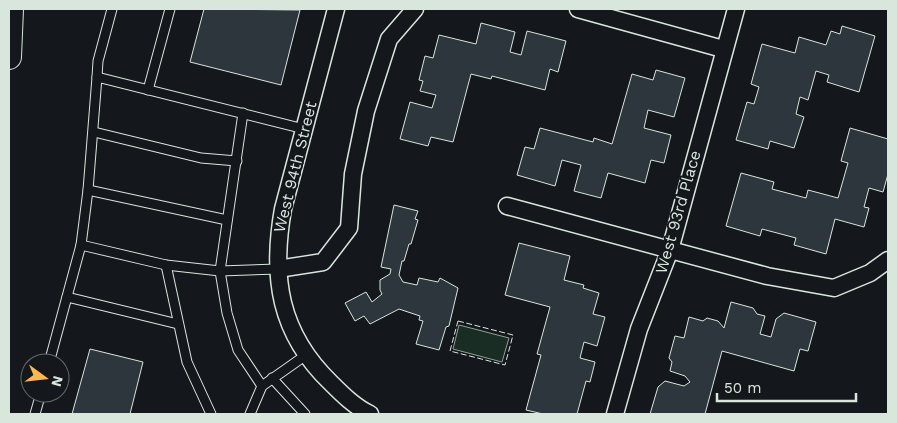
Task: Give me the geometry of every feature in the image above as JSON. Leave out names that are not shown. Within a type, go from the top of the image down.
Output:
[{"type":"main road","points":[[9,57],[11,9]]},
{"type":"street","name":"West 94th Street","points":[[336,9],[283,209],[278,240],[278,269],[281,301],[289,327],[306,355],[322,375],[365,413]]},
{"type":"street","points":[[278,269],[323,262],[349,228],[353,174],[366,111],[388,39],[415,9]]},
{"type":"street","points":[[578,9],[723,49]]},
{"type":"street","name":"West 93rd Place","points":[[615,414],[638,329],[670,250],[723,49],[736,9]]},
{"type":"street","points":[[508,206],[768,276],[834,288],[870,273],[888,260]]},
{"type":"lane","points":[[52,353],[81,245],[94,132],[98,61],[112,9]]},
{"type":"lane","points":[[148,90],[170,9]]},
{"type":"lane","points":[[97,77],[304,129]]},
{"type":"lane","points":[[243,113],[220,271],[227,313],[238,350],[262,386]]},
{"type":"lane","points":[[94,132],[201,158],[237,161]]},
{"type":"lane","points":[[88,190],[227,220]]},
{"type":"lane","points":[[81,245],[166,265],[220,271],[278,269]]},
{"type":"lane","points":[[166,265],[187,362],[211,414]]},
{"type":"lane","points":[[68,297],[178,324]]},
{"type":"lane","points":[[250,414],[262,386],[306,355]]},
{"type":"lane","points":[[272,378],[305,414]]},
{"type":"green space","points":[[459,325],[509,338],[502,362],[453,349]]},
{"type":"building","points":[[204,9],[300,10],[281,85],[190,62]]},
{"type":"building","points":[[481,23],[515,32],[510,52],[521,55],[527,31],[566,41],[558,72],[550,69],[545,90],[492,76],[491,79],[471,74],[453,142],[431,137],[428,146],[400,139],[410,102],[432,108],[436,95],[420,91],[423,81],[419,80],[425,56],[433,58],[439,35],[476,44]]},
{"type":"building","points":[[842,26],[875,36],[859,92],[827,82],[829,75],[816,71],[808,100],[800,97],[796,114],[804,117],[794,148],[770,141],[768,149],[736,140],[747,102],[754,104],[759,87],[751,84],[762,44],[795,53],[799,37],[826,45],[831,31],[840,34]]},
{"type":"building","points":[[656,70],[685,78],[674,117],[648,110],[644,128],[671,135],[664,163],[651,160],[645,183],[608,173],[601,198],[574,191],[581,165],[562,160],[555,186],[517,175],[525,147],[534,149],[540,128],[593,142],[594,138],[612,144],[632,74],[653,80]]},
{"type":"building","points":[[850,128],[888,139],[888,174],[883,192],[869,188],[864,207],[869,208],[864,227],[835,219],[826,254],[794,245],[796,238],[762,229],[760,236],[726,226],[741,173],[774,182],[772,189],[806,198],[808,190],[838,198],[848,163],[841,161]]},
{"type":"building","points":[[394,205],[418,211],[415,219],[418,220],[411,244],[409,244],[404,261],[402,261],[399,275],[403,282],[417,285],[419,278],[438,282],[440,278],[458,288],[449,326],[446,327],[439,350],[416,344],[423,321],[419,320],[420,316],[399,309],[370,324],[364,316],[355,321],[345,303],[366,292],[372,302],[382,294],[380,280],[390,274],[391,269],[381,267]]},
{"type":"building","points":[[519,243],[570,256],[564,280],[584,285],[583,288],[599,293],[593,314],[605,317],[597,346],[584,342],[580,358],[595,362],[590,382],[586,381],[577,414],[543,414],[526,410],[541,355],[537,354],[550,307],[505,295]]},
{"type":"building","points":[[731,302],[753,308],[757,314],[765,316],[760,334],[771,337],[776,319],[784,313],[816,322],[808,351],[800,349],[794,371],[722,351],[705,414],[650,414],[658,387],[665,381],[684,386],[690,382],[685,376],[670,371],[672,362],[669,358],[675,336],[684,338],[689,317],[703,321],[707,318],[718,321],[724,328]]},
{"type":"building","points":[[90,349],[143,362],[130,414],[72,414]]},
{"type":"fence","points":[[458,321],[513,335],[505,365],[450,351],[458,321]]}]
